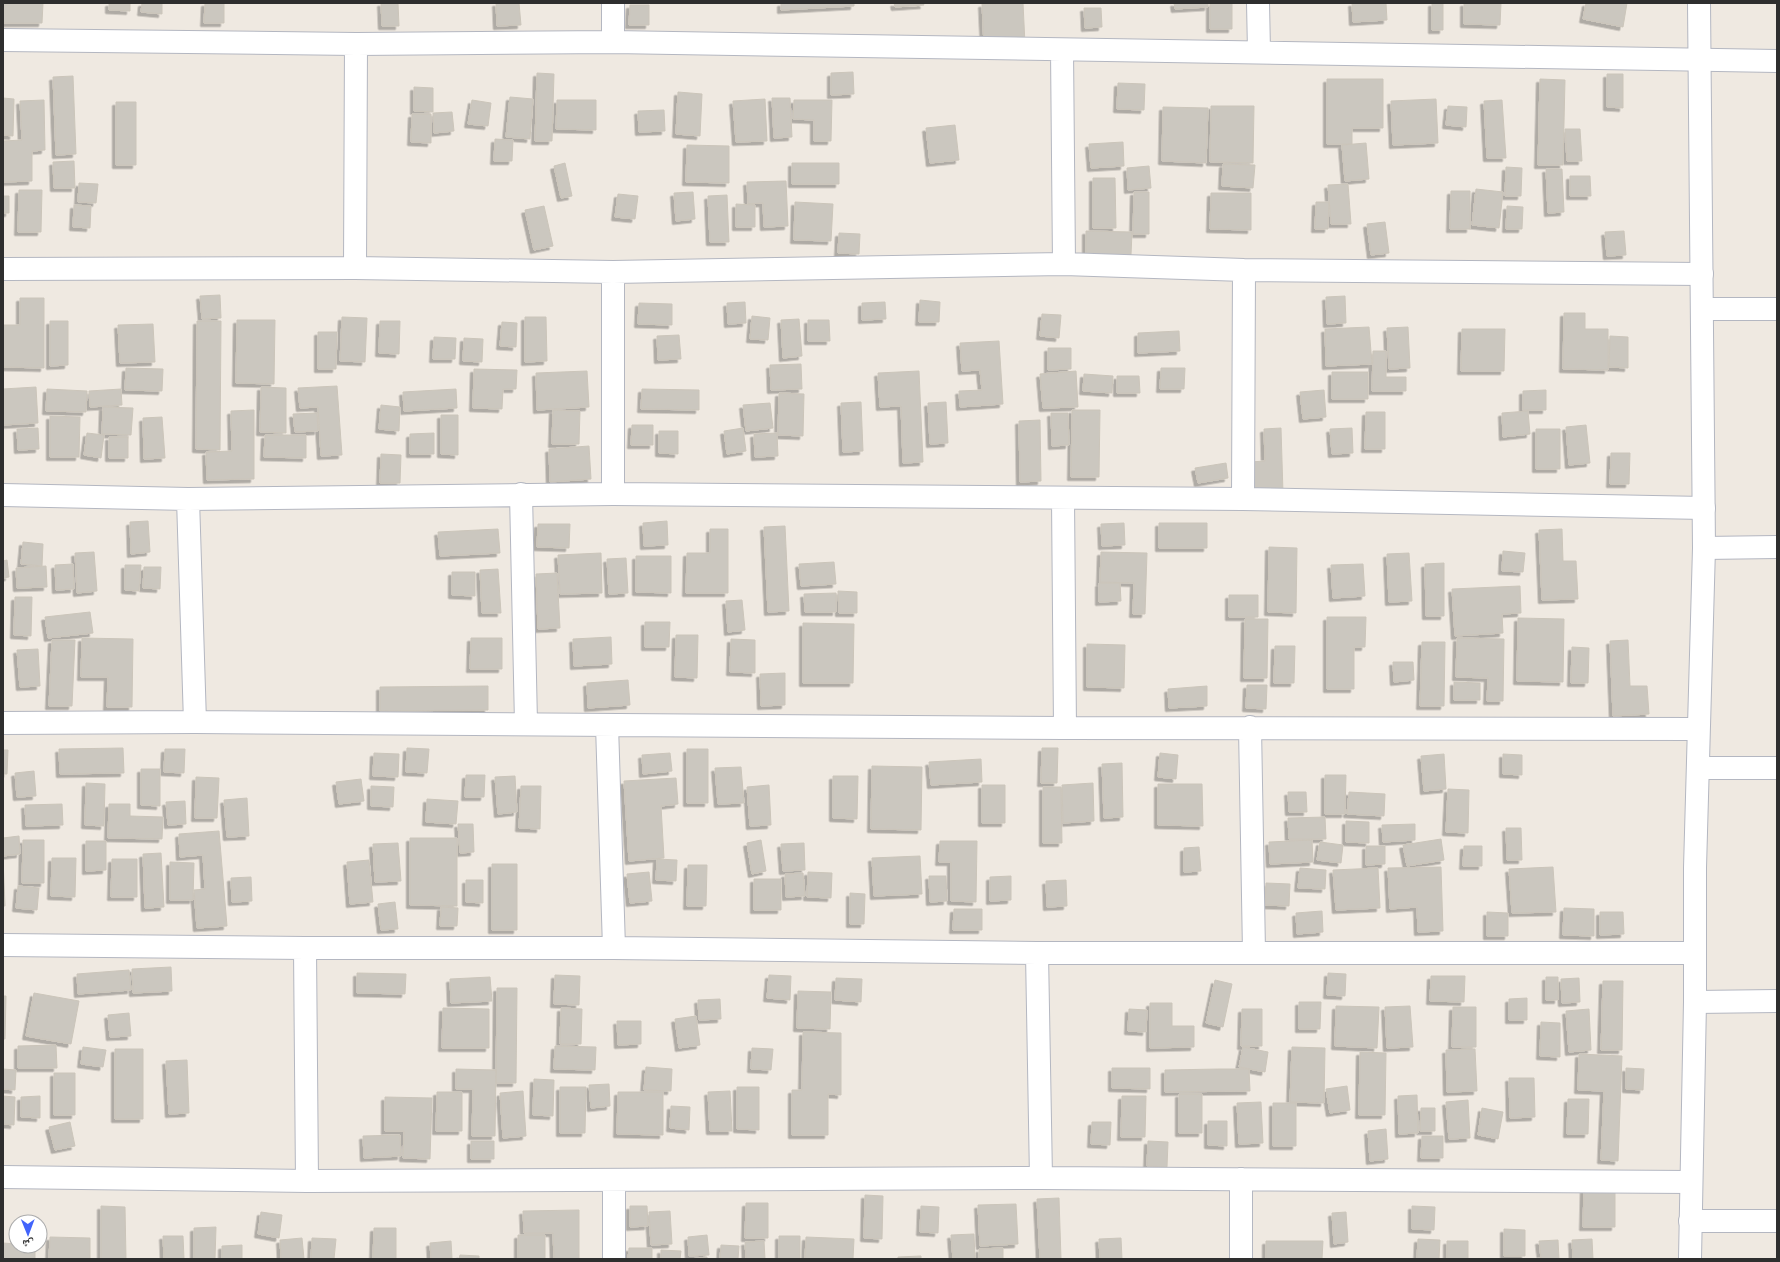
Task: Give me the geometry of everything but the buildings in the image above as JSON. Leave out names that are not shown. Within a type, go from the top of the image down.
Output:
[{"type":"street","points":[[613,3],[613,42]]},
{"type":"street","points":[[1258,3],[1259,51]]},
{"type":"street","points":[[1690,1259],[1698,729],[1704,548],[1701,60],[1699,3]]},
{"type":"street","points":[[3,40],[356,44],[613,42],[1062,50],[1259,51],[1777,61]]},
{"type":"street","points":[[355,268],[356,44]]},
{"type":"street","points":[[1062,50],[1064,264]]},
{"type":"street","points":[[3,269],[355,268],[613,272],[1064,264],[1244,270],[1702,274]]},
{"type":"street","points":[[1243,499],[1244,270]]},
{"type":"street","points":[[613,272],[613,494]]},
{"type":"street","points":[[1703,309],[1777,309]]},
{"type":"street","points":[[521,494],[526,723]]},
{"type":"street","points":[[3,495],[188,499],[613,494],[1063,499],[1243,499],[1704,508]]},
{"type":"street","points":[[188,499],[194,722]]},
{"type":"street","points":[[1063,499],[1065,728]]},
{"type":"street","points":[[1704,548],[1777,546]]},
{"type":"street","points":[[3,723],[526,723],[607,725],[1065,728],[1250,727],[1698,729]]},
{"type":"street","points":[[607,725],[614,948]]},
{"type":"street","points":[[1250,727],[1254,952]]},
{"type":"street","points":[[1698,768],[1777,768]]},
{"type":"street","points":[[3,945],[305,948],[614,948],[1037,953],[1694,953]]},
{"type":"street","points":[[305,948],[307,1181]]},
{"type":"street","points":[[1037,953],[1041,1178]]},
{"type":"street","points":[[1695,1002],[1777,1001]]},
{"type":"street","points":[[3,1177],[307,1181],[1041,1178],[1692,1182]]},
{"type":"street","points":[[1241,1179],[1241,1259]]},
{"type":"street","points":[[614,1180],[614,1259]]},
{"type":"street","points":[[1690,1221],[1777,1221]]}]
